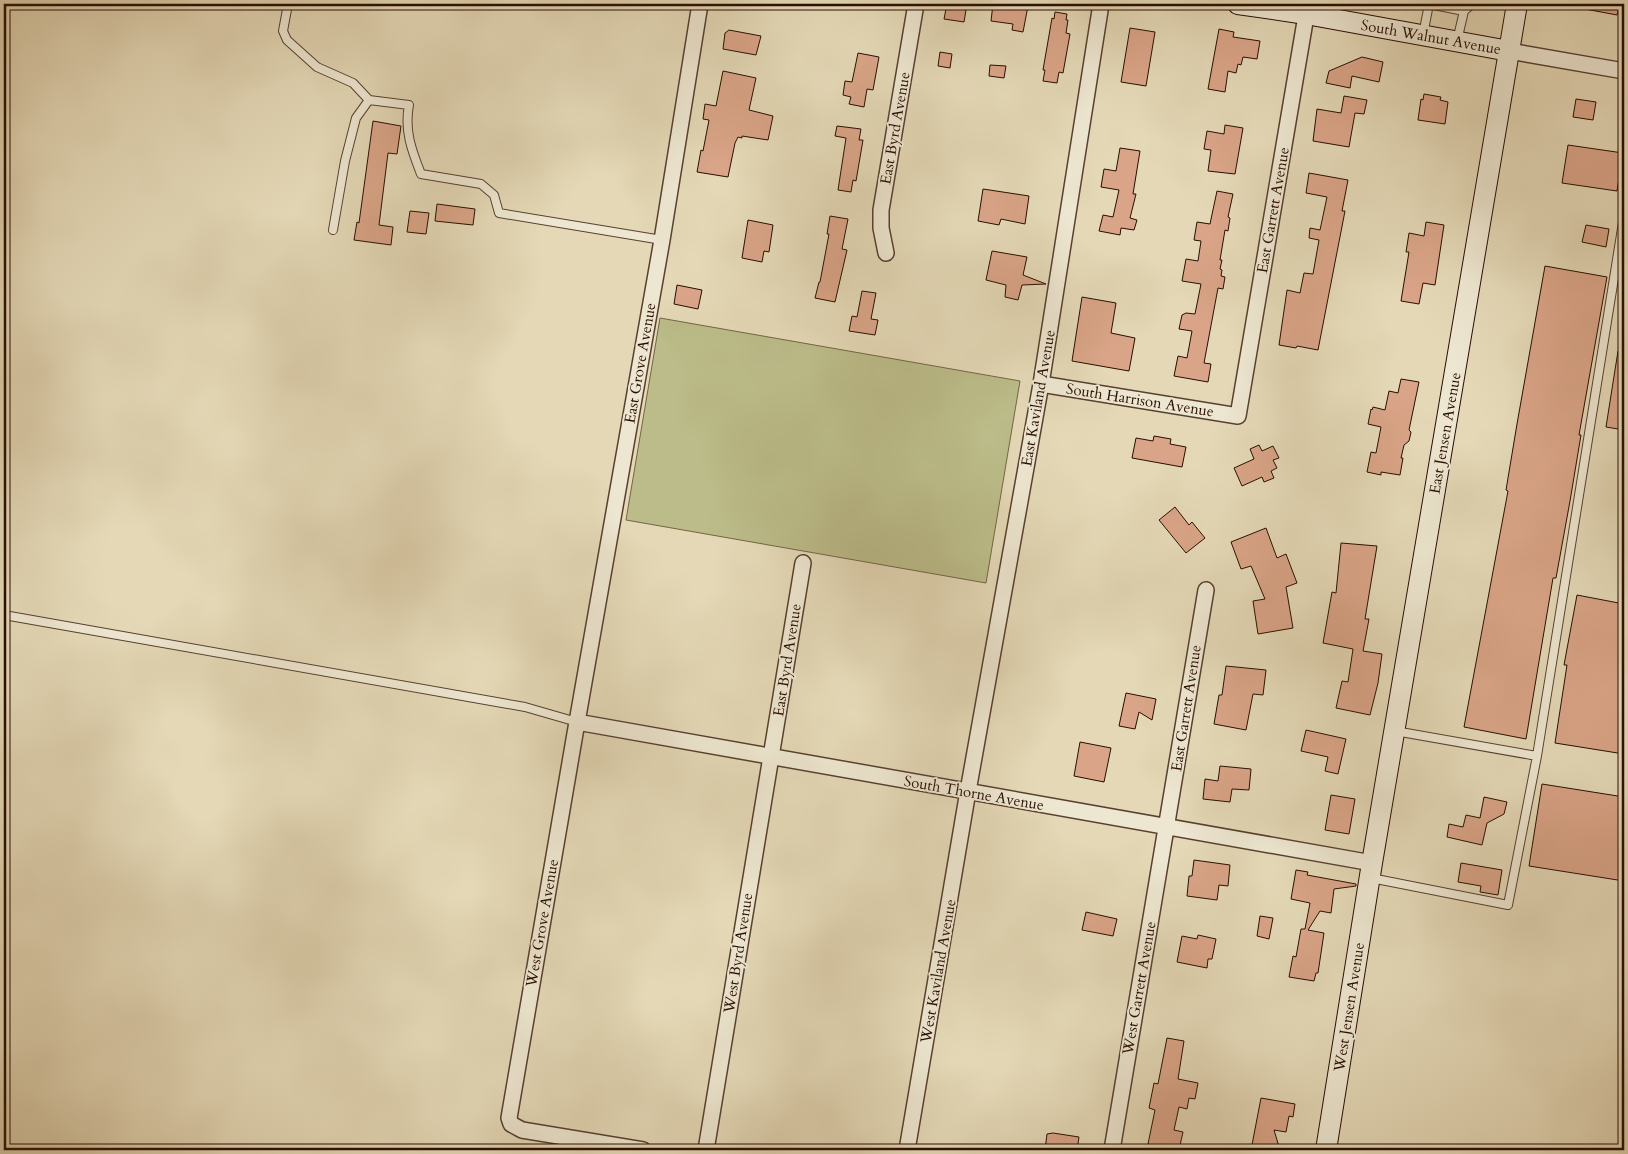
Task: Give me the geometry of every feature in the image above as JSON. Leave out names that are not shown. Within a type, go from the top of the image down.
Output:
[{"type":"street","name":"East Grove Avenue","points":[[577,722],[662,240],[700,4]]},
{"type":"street","name":"East Byrd Avenue","points":[[886,253],[881,228],[881,210],[916,4]]},
{"type":"street","name":"East Kaviland Avenue","points":[[968,792],[1041,384],[1101,4]]},
{"type":"street","name":"South Walnut Avenue","points":[[1238,4],[1307,9],[1423,36],[1624,71]]},
{"type":"street","name":"East Jensen Avenue","points":[[1371,870],[1509,51],[1512,5]]},
{"type":"street","name":"East Garrett Avenue","points":[[1238,416],[1307,9]]},
{"type":"street","name":"South Harrison Avenue","points":[[1041,384],[1238,416]]},
{"type":"street","name":"East Byrd Avenue","points":[[770,756],[803,563]]},
{"type":"street","name":"East Garrett Avenue","points":[[1167,827],[1206,590]]},
{"type":"street","name":"South Thorne Avenue","points":[[577,722],[1167,827],[1371,870]]},
{"type":"street","name":"West Grove Avenue","points":[[577,722],[509,1118],[511,1124],[522,1130],[617,1148]]},
{"type":"street","name":"West Byrd Avenue","points":[[706,1150],[770,756]]},
{"type":"street","name":"West Kaviland Avenue","points":[[907,1150],[968,792]]},
{"type":"street","name":"West Garrett Avenue","points":[[1112,1150],[1167,827]]},
{"type":"street","name":"West Jensen Avenue","points":[[1326,1150],[1371,870]]},
{"type":"street","points":[[617,1148],[642,1150]]},
{"type":"lane","points":[[288,4],[283,31],[287,40],[317,67],[353,83],[369,100],[409,105],[407,118],[410,148],[421,174],[481,184],[494,195],[499,213],[662,240]]},
{"type":"lane","points":[[1423,36],[1428,4],[1464,11]]},
{"type":"lane","points":[[1457,42],[1464,11],[1472,4]]},
{"type":"lane","points":[[333,230],[345,161],[356,118],[369,100]]},
{"type":"lane","points":[[1371,870],[1508,905],[1537,756],[1624,216]]},
{"type":"lane","points":[[4,615],[525,707],[577,722]]},
{"type":"lane","points":[[1395,731],[1537,756]]},
{"type":"green space","points":[[660,318],[1020,381],[986,583],[626,520]]},
{"type":"building","points":[[947,4],[967,4],[964,22],[944,19]]},
{"type":"building","points":[[993,4],[1028,6],[1023,32],[1012,30],[1013,24],[991,21]]},
{"type":"building","points":[[1586,4],[1620,4],[1617,15],[1585,9]]},
{"type":"building","points":[[1055,12],[1067,14],[1066,33],[1070,34],[1063,73],[1059,72],[1057,83],[1043,81],[1045,70],[1043,70],[1052,18],[1054,19]]},
{"type":"building","points":[[1130,28],[1155,32],[1146,86],[1121,82]]},
{"type":"building","points":[[1219,29],[1234,32],[1233,37],[1260,41],[1257,59],[1243,57],[1241,65],[1238,64],[1236,73],[1228,71],[1225,92],[1208,89]]},
{"type":"building","points":[[729,30],[761,36],[756,55],[723,49],[725,33]]},
{"type":"building","points":[[940,52],[952,54],[950,68],[938,66]]},
{"type":"building","points":[[858,53],[879,57],[873,90],[867,89],[864,107],[849,104],[851,97],[843,95],[845,81],[852,82]]},
{"type":"building","points":[[1362,57],[1383,62],[1379,82],[1352,76],[1350,88],[1326,83],[1329,71]]},
{"type":"building","points":[[990,65],[1006,66],[1004,78],[989,76]]},
{"type":"building","points":[[723,71],[756,78],[749,110],[773,116],[768,140],[738,137],[728,177],[697,172],[709,120],[703,119],[705,104],[716,106]]},
{"type":"building","points":[[1424,94],[1441,97],[1440,100],[1448,102],[1445,124],[1418,120],[1421,99],[1423,100]]},
{"type":"building","points":[[1344,96],[1367,100],[1364,114],[1355,113],[1349,147],[1313,141],[1317,109],[1341,113]]},
{"type":"building","points":[[1576,99],[1596,102],[1593,120],[1573,117]]},
{"type":"building","points":[[373,121],[401,126],[397,154],[388,153],[379,225],[393,227],[391,245],[354,240],[357,222],[359,223]]},
{"type":"building","points":[[1225,125],[1243,128],[1235,174],[1208,171],[1211,150],[1204,149],[1207,131],[1224,134]]},
{"type":"building","points":[[837,126],[861,129],[859,140],[863,140],[856,181],[853,180],[851,192],[838,190],[846,138],[835,136]]},
{"type":"building","points":[[1568,145],[1623,153],[1617,191],[1562,183]]},
{"type":"building","points":[[1120,148],[1140,151],[1133,194],[1136,194],[1130,218],[1137,220],[1134,230],[1121,228],[1120,235],[1099,231],[1103,215],[1113,217],[1119,190],[1101,187],[1104,169],[1116,171]]},
{"type":"building","points":[[1309,173],[1348,180],[1342,211],[1345,211],[1318,350],[1279,345],[1287,290],[1300,293],[1304,273],[1313,274],[1319,240],[1309,238],[1310,228],[1320,230],[1327,197],[1306,193]]},
{"type":"building","points":[[983,189],[1029,196],[1025,224],[1001,219],[999,225],[978,221]]},
{"type":"building","points":[[1217,191],[1233,194],[1228,217],[1230,218],[1228,231],[1225,230],[1220,260],[1222,260],[1221,276],[1225,277],[1223,289],[1218,288],[1204,363],[1211,364],[1208,382],[1174,376],[1178,356],[1187,358],[1192,331],[1179,329],[1182,315],[1186,313],[1195,314],[1201,284],[1182,281],[1186,259],[1198,261],[1201,241],[1194,240],[1197,222],[1210,224]]},
{"type":"building","points":[[437,204],[475,209],[473,225],[435,221]]},
{"type":"building","points":[[410,211],[429,213],[426,234],[407,232]]},
{"type":"building","points":[[830,216],[848,219],[842,249],[847,250],[835,302],[815,298],[829,234],[827,234]]},
{"type":"building","points":[[748,220],[773,225],[769,252],[764,251],[762,262],[742,258]]},
{"type":"building","points":[[1426,222],[1444,225],[1435,285],[1423,283],[1419,304],[1401,301],[1409,252],[1406,252],[1409,233],[1424,236]]},
{"type":"building","points":[[1586,225],[1609,229],[1606,247],[1582,242]]},
{"type":"building","points":[[992,251],[1027,257],[1023,275],[1046,284],[1022,285],[1018,300],[1005,297],[1006,285],[986,280]]},
{"type":"building","points":[[1545,266],[1607,277],[1579,435],[1581,435],[1570,501],[1556,578],[1553,578],[1526,739],[1464,727],[1508,491],[1506,490]]},
{"type":"building","points":[[677,285],[702,290],[698,309],[674,304]]},
{"type":"building","points":[[862,291],[876,293],[871,319],[878,320],[875,335],[849,331],[852,316],[857,317]]},
{"type":"building","points":[[1082,297],[1116,303],[1111,333],[1135,338],[1129,371],[1072,361]]},
{"type":"building","points":[[1618,351],[1624,352],[1624,430],[1606,427]]},
{"type":"building","points":[[1401,379],[1419,382],[1409,430],[1411,432],[1409,441],[1404,445],[1401,458],[1403,458],[1400,475],[1381,472],[1381,475],[1367,472],[1371,452],[1376,453],[1381,427],[1368,424],[1371,409],[1373,407],[1385,410],[1389,391],[1398,393]]},
{"type":"building","points":[[1154,436],[1171,439],[1170,444],[1186,447],[1182,467],[1132,458],[1136,438],[1153,441]]},
{"type":"building","points":[[1259,445],[1262,451],[1273,446],[1279,458],[1273,460],[1277,468],[1271,471],[1274,478],[1264,482],[1262,477],[1242,486],[1234,468],[1254,459],[1250,449]]},
{"type":"building","points":[[1175,507],[1189,525],[1192,522],[1205,538],[1186,553],[1159,520]]},
{"type":"building","points":[[1266,528],[1277,558],[1286,554],[1297,583],[1286,587],[1293,628],[1258,634],[1253,601],[1265,599],[1251,566],[1241,569],[1231,542]]},
{"type":"building","points":[[1341,543],[1377,546],[1365,619],[1369,619],[1363,651],[1382,654],[1378,683],[1370,715],[1336,708],[1342,681],[1348,682],[1353,649],[1323,643],[1332,592],[1336,593]]},
{"type":"building","points":[[1577,595],[1624,604],[1624,754],[1555,743],[1567,665],[1564,665]]},
{"type":"building","points":[[1226,666],[1266,670],[1263,695],[1253,694],[1246,730],[1214,724],[1219,695],[1222,695]]},
{"type":"building","points":[[1126,693],[1156,699],[1152,720],[1139,712],[1135,729],[1119,726]]},
{"type":"building","points":[[1306,730],[1346,739],[1338,774],[1325,771],[1328,757],[1301,751]]},
{"type":"building","points":[[1080,742],[1111,748],[1104,782],[1074,776]]},
{"type":"building","points":[[1220,766],[1251,769],[1249,790],[1232,789],[1230,802],[1203,799],[1205,779],[1218,781]]},
{"type":"building","points":[[1542,784],[1624,797],[1624,881],[1529,866]]},
{"type":"building","points":[[1331,795],[1355,799],[1349,834],[1325,830]]},
{"type":"building","points":[[1484,797],[1507,802],[1504,814],[1487,823],[1482,845],[1447,837],[1449,824],[1463,827],[1466,815],[1480,818]]},
{"type":"building","points":[[1194,860],[1230,865],[1228,886],[1219,885],[1217,900],[1187,896],[1189,876],[1192,876]]},
{"type":"building","points":[[1461,863],[1502,870],[1498,895],[1480,892],[1481,886],[1458,882]]},
{"type":"building","points":[[1296,870],[1308,872],[1307,875],[1356,884],[1356,886],[1334,889],[1331,913],[1320,911],[1308,930],[1324,933],[1318,973],[1316,973],[1314,981],[1289,977],[1293,956],[1296,957],[1301,929],[1305,929],[1310,903],[1291,899]]},
{"type":"building","points":[[1086,912],[1117,919],[1113,936],[1082,930]]},
{"type":"building","points":[[1260,916],[1273,918],[1269,939],[1257,936]]},
{"type":"building","points":[[1198,935],[1216,939],[1212,959],[1208,959],[1207,968],[1177,962],[1182,936],[1197,939]]},
{"type":"building","points":[[1167,1038],[1184,1041],[1178,1079],[1198,1083],[1195,1099],[1189,1098],[1187,1109],[1179,1107],[1174,1130],[1183,1132],[1179,1150],[1148,1144],[1155,1110],[1149,1108],[1154,1083],[1158,1084]]},
{"type":"building","points":[[1261,1098],[1295,1104],[1293,1117],[1289,1116],[1286,1132],[1274,1130],[1280,1150],[1251,1150]]},
{"type":"building","points":[[1053,1133],[1079,1137],[1077,1150],[1045,1150],[1047,1134]]}]
